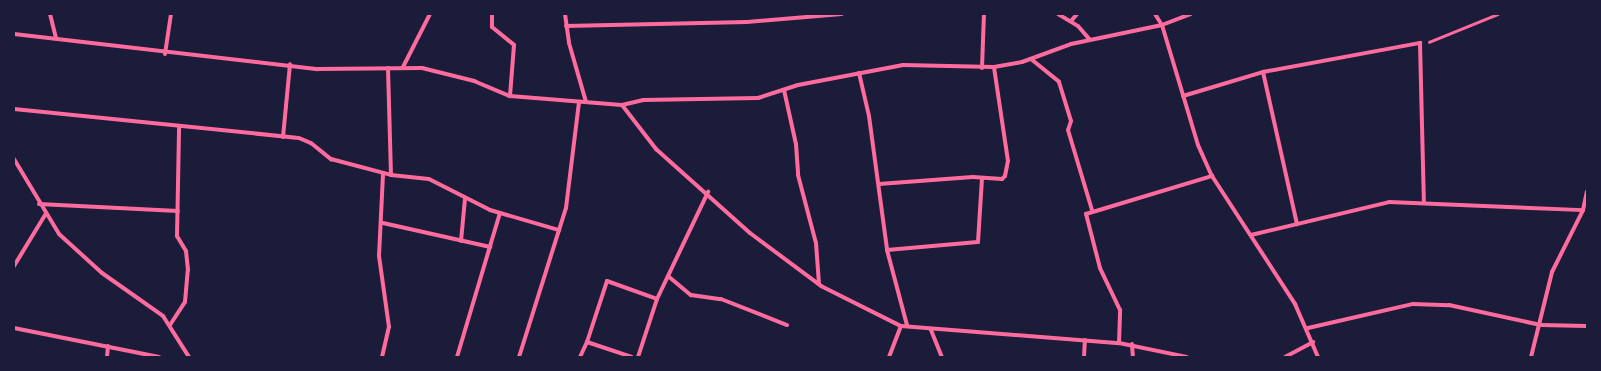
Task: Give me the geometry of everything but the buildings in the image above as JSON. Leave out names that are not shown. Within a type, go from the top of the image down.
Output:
[{"type":"street","points":[[50,14],[56,38]]},
{"type":"street","points":[[165,54],[171,14]]},
{"type":"street","points":[[403,67],[430,14]]},
{"type":"street","points":[[492,14],[492,27],[514,45],[510,96]]},
{"type":"street","points":[[565,14],[566,26],[586,102]]},
{"type":"street","points":[[782,14],[782,20]]},
{"type":"street","points":[[566,26],[782,20],[842,14]]},
{"type":"street","points":[[982,68],[984,14]]},
{"type":"street","points":[[1058,14],[1071,21],[1090,40]]},
{"type":"street","points":[[1071,21],[1077,14]]},
{"type":"street","points":[[1156,14],[1162,25],[1183,96],[1212,176],[1251,235],[1308,328],[1318,357]]},
{"type":"street","points":[[14,34],[56,38],[165,54],[290,64],[353,71],[403,67],[435,70],[510,96],[622,105],[643,100],[736,101],[859,73],[903,66],[994,67],[1031,59],[1071,44],[1162,25],[1191,14]]},
{"type":"street","points":[[1183,96],[1262,72],[1420,43],[1424,203]]},
{"type":"street","points":[[1031,59],[1059,82],[1071,121],[1068,130],[1092,210]]},
{"type":"street","points":[[283,137],[290,64]]},
{"type":"street","points":[[879,184],[982,178],[1002,179],[1008,161],[994,67]]},
{"type":"street","points":[[388,68],[391,175]]},
{"type":"street","points":[[1262,72],[1297,224]]},
{"type":"street","points":[[859,73],[879,184],[887,250],[907,325]]},
{"type":"street","points":[[784,90],[796,144],[798,175],[816,243],[818,284]]},
{"type":"street","points":[[518,357],[566,208],[579,102]]},
{"type":"street","points":[[622,105],[656,149],[708,192],[750,233],[818,284],[901,326],[907,325],[931,330],[1132,344],[1187,357]]},
{"type":"street","points":[[14,109],[305,140],[331,159],[391,175],[429,179],[465,199],[500,213],[559,230]]},
{"type":"street","points":[[170,325],[180,313],[187,287],[186,251],[178,236],[179,127]]},
{"type":"street","points":[[14,159],[45,215],[80,255],[150,305],[170,325],[189,357]]},
{"type":"street","points":[[382,357],[389,327],[379,256],[383,223],[383,173]]},
{"type":"street","points":[[1119,343],[1120,310],[1100,268],[1086,214],[1092,210],[1212,176]]},
{"type":"street","points":[[887,250],[978,242],[982,178]]},
{"type":"street","points":[[1530,357],[1541,325],[1552,272],[1582,210],[1587,191]]},
{"type":"street","points":[[638,357],[657,299],[708,192]]},
{"type":"street","points":[[460,241],[465,199]]},
{"type":"street","points":[[1251,235],[1389,202],[1582,210]]},
{"type":"street","points":[[39,204],[178,211]]},
{"type":"street","points":[[457,357],[500,213]]},
{"type":"street","points":[[14,266],[45,215]]},
{"type":"street","points":[[383,223],[490,247]]},
{"type":"street","points":[[668,276],[691,295],[721,299],[787,325]]},
{"type":"street","points":[[580,357],[587,342],[607,281],[657,299]]},
{"type":"street","points":[[1308,328],[1413,304],[1449,305],[1541,325],[1587,326]]},
{"type":"street","points":[[889,357],[901,326]]},
{"type":"street","points":[[14,328],[159,357]]},
{"type":"street","points":[[931,330],[942,357]]},
{"type":"street","points":[[1084,357],[1086,340]]},
{"type":"street","points":[[587,342],[632,357]]},
{"type":"street","points":[[1285,357],[1313,342]]},
{"type":"street","points":[[1132,344],[1133,357]]},
{"type":"street","points":[[107,357],[108,346]]},
{"type":"path","points":[[1420,43],[1436,40],[1498,14]]}]
